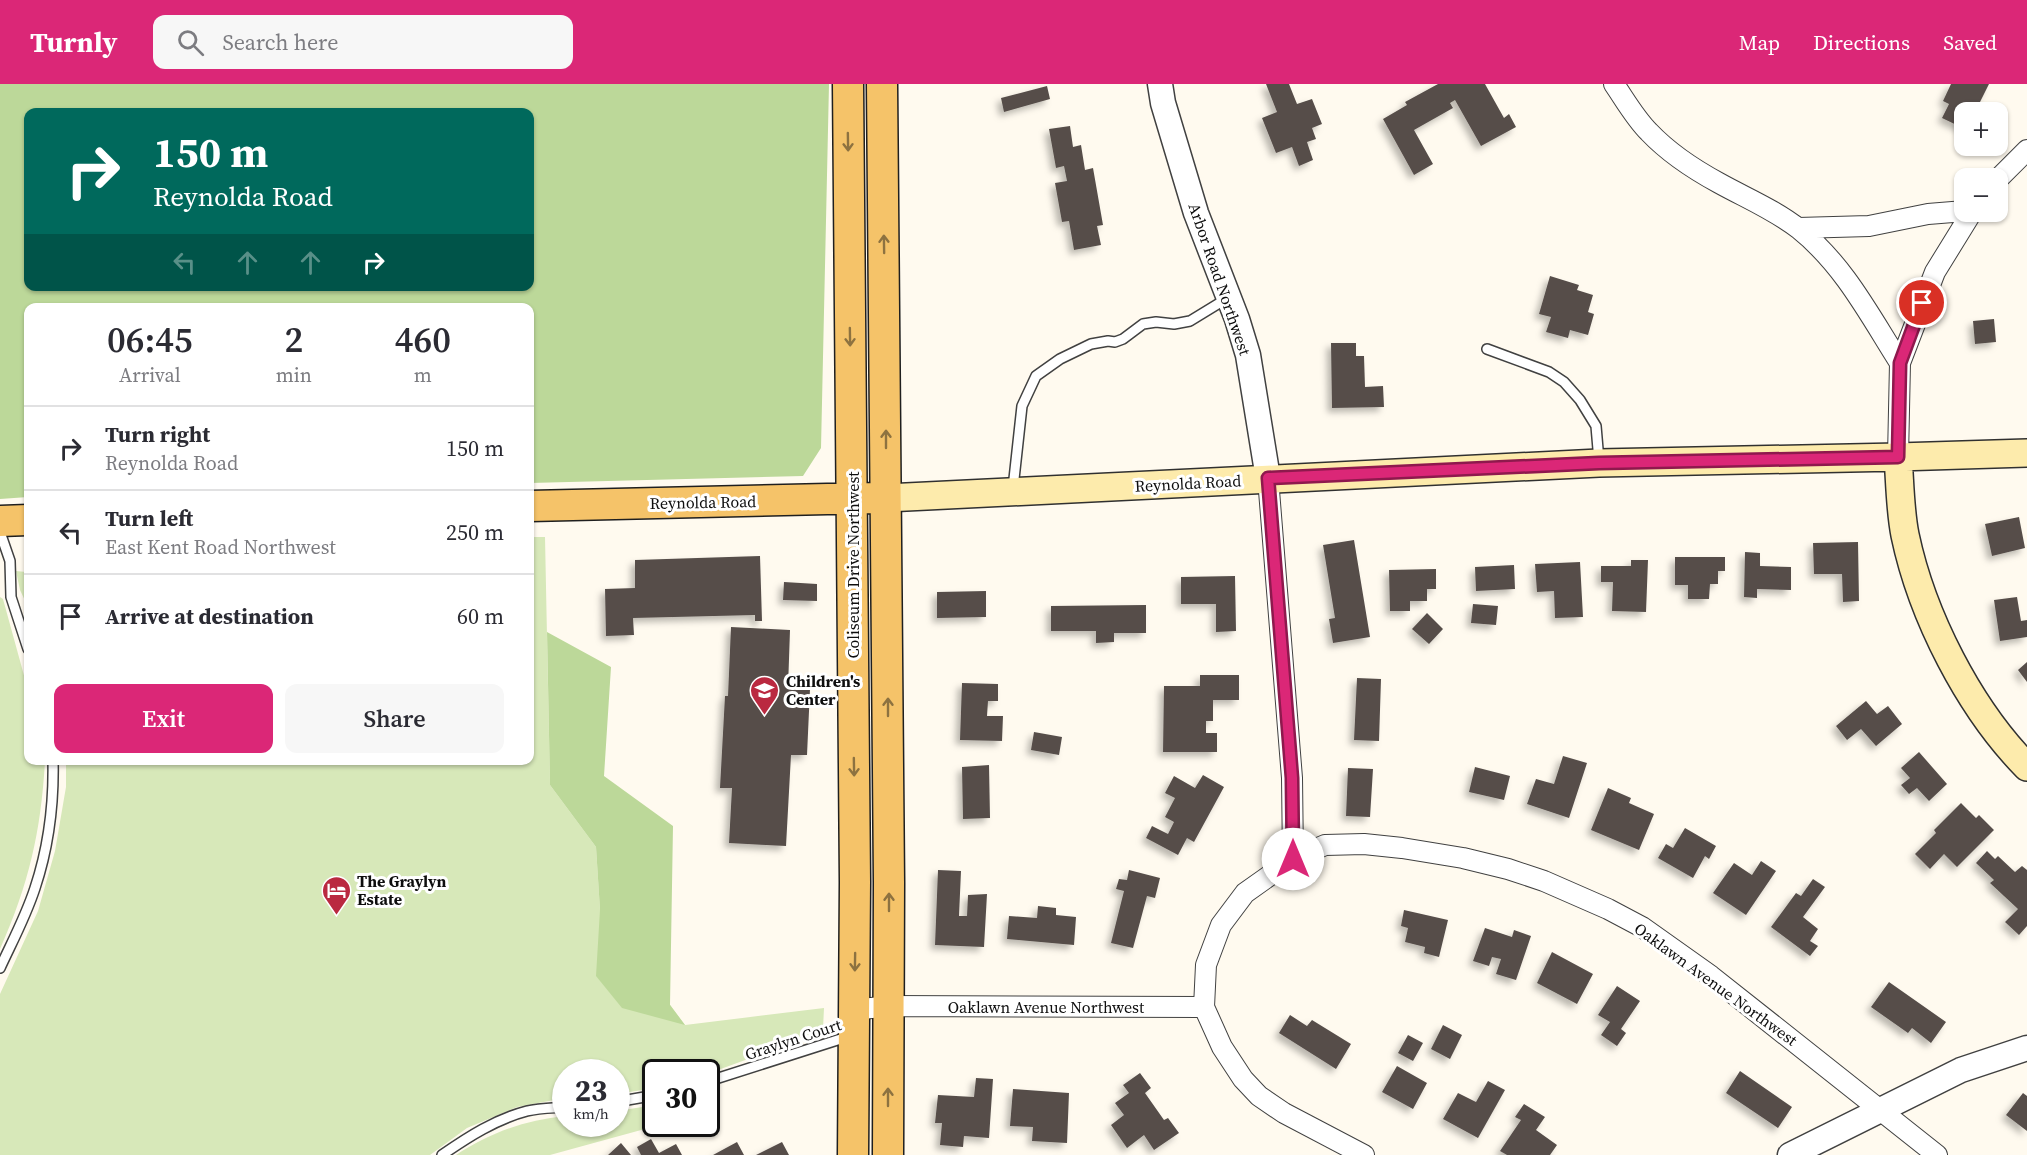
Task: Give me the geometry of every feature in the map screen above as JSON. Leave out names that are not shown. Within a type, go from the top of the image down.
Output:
[{"type":"main road","name":"Coliseum Drive Northwest","points":[[848,84],[855,882],[853,1155]]},
{"type":"main road","name":"Coliseum Drive Northwest","points":[[882,84],[889,1006],[888,1155]]},
{"type":"main road","name":"Reynolda Road","points":[[534,506],[886,498],[1599,463],[2027,453]]},
{"type":"main road","points":[[1898,457],[1905,533],[1917,578],[1934,621],[1972,697],[1994,728],[2027,767]]},
{"type":"main road","points":[[0,521],[24,520]]},
{"type":"street","name":"Arbor Road Northwest","points":[[1160,84],[1163,103],[1196,213],[1248,355],[1268,478],[1292,778],[1293,859]]},
{"type":"street","points":[[1614,84],[1648,131],[1665,147],[1717,182],[1772,211],[1798,228],[1826,252],[1900,363]]},
{"type":"street","points":[[2008,169],[2027,150]]},
{"type":"street","points":[[1798,228],[1869,225],[1928,214],[1954,212]]},
{"type":"street","points":[[1898,457],[1900,363],[1935,272],[1966,222]]},
{"type":"street","name":"Oaklawn Avenue Northwest","points":[[1293,859],[1325,845],[1364,844],[1402,848],[1463,858],[1508,869],[1608,909],[1642,927],[1711,976],[1937,1155]]},
{"type":"street","points":[[1293,859],[1245,893],[1221,925],[1206,965],[1204,1007],[1222,1047],[1243,1079],[1259,1096],[1284,1113],[1364,1155]]},
{"type":"street","name":"Oaklawn Avenue Northwest","points":[[854,1022],[889,1006],[1204,1007]]},
{"type":"street","points":[[1790,1155],[1961,1070],[2027,1048]]},
{"type":"lane","points":[[1013,491],[1020,414],[1036,376],[1060,359],[1091,344],[1123,339],[1143,324],[1156,322],[1174,324],[1190,321],[1228,297]]},
{"type":"lane","points":[[1487,349],[1549,372],[1564,382],[1580,400],[1596,426],[1599,463]]},
{"type":"lane","points":[[0,532],[10,561],[11,597],[24,637]]},
{"type":"lane","points":[[0,968],[35,888],[45,852],[51,820],[53,765]]},
{"type":"lane","name":"Graylyn Court","points":[[720,1076],[854,1022]]},
{"type":"lane","points":[[442,1155],[471,1135],[499,1122],[528,1111],[552,1108]]},
{"type":"green space","points":[[0,84],[829,84],[821,448],[803,476],[534,483],[534,303],[24,303],[24,497],[0,499]]},
{"type":"green space","name":"The Graylyn Estate","points":[[534,537],[545,537],[550,785],[596,847],[600,910],[685,1025],[824,1008],[823,1029],[720,1069],[720,1059],[642,1059],[642,1090],[630,1092],[630,1059],[552,1059],[552,1100],[517,1107],[467,1128],[430,1155],[0,1155],[0,994],[38,911],[55,851],[66,787],[66,765],[534,765]]},
{"type":"green space","points":[[16,571],[24,572],[24,598],[20,590]]},
{"type":"green space","points":[[0,597],[3,599],[24,675],[24,765],[45,765],[37,834],[32,857],[19,902],[0,949]]},
{"type":"green space","points":[[547,632],[611,667],[604,776],[673,826],[670,1005],[685,1025],[622,1008],[596,976],[600,910],[596,847],[550,785]]},
{"type":"green space","points":[[642,1107],[642,1130],[630,1133],[630,1109]]},
{"type":"green space","points":[[552,1118],[552,1137],[616,1137],[550,1155],[456,1155],[494,1134]]},
{"type":"building","points":[[1266,84],[1289,84],[1297,104],[1312,99],[1322,124],[1312,128],[1316,139],[1307,142],[1313,160],[1299,166],[1292,147],[1276,153],[1262,118],[1277,112]]},
{"type":"building","points":[[1438,84],[1485,84],[1504,118],[1509,114],[1516,127],[1481,146],[1455,100],[1450,103],[1453,108],[1414,130],[1433,164],[1414,175],[1383,119],[1407,105],[1405,102]]},
{"type":"building","points":[[1951,84],[1989,84],[1980,102],[1954,102],[1954,124],[1942,118],[1949,104],[1943,101]]},
{"type":"building","points":[[1047,86],[1050,99],[1004,112],[1001,98]]},
{"type":"building","points":[[1070,126],[1073,147],[1081,145],[1085,170],[1093,168],[1103,225],[1097,226],[1101,245],[1074,250],[1069,221],[1062,222],[1055,183],[1067,181],[1064,166],[1056,168],[1049,129]]},
{"type":"building","points":[[1550,276],[1579,285],[1577,290],[1593,295],[1588,312],[1594,314],[1588,335],[1570,330],[1568,338],[1546,332],[1551,317],[1539,314]]},
{"type":"building","points":[[1994,319],[1996,342],[1975,344],[1973,321]]},
{"type":"building","points":[[1331,343],[1356,343],[1356,356],[1364,356],[1365,387],[1383,386],[1384,407],[1332,408]]},
{"type":"building","points":[[2019,517],[2025,548],[1992,556],[1985,524]]},
{"type":"building","points":[[1354,540],[1370,637],[1333,643],[1329,619],[1335,618],[1323,545]]},
{"type":"building","points":[[1858,542],[1859,601],[1843,602],[1842,574],[1814,574],[1813,543]]},
{"type":"building","points":[[1745,552],[1760,553],[1760,566],[1791,567],[1791,590],[1757,589],[1757,598],[1744,597]]},
{"type":"building","points":[[760,556],[762,621],[755,621],[755,615],[633,618],[634,635],[606,636],[605,589],[635,588],[635,560]]},
{"type":"building","points":[[1675,557],[1725,557],[1725,571],[1718,571],[1718,584],[1710,584],[1709,599],[1688,599],[1688,585],[1675,585]]},
{"type":"building","points":[[1631,560],[1648,560],[1646,612],[1612,611],[1613,582],[1601,582],[1601,566],[1631,566]]},
{"type":"building","points":[[1580,562],[1583,617],[1555,618],[1554,591],[1537,592],[1535,564]]},
{"type":"building","points":[[1514,565],[1515,589],[1476,591],[1475,567]]},
{"type":"building","points":[[1436,569],[1436,589],[1427,589],[1427,601],[1410,601],[1410,611],[1390,611],[1389,570]]},
{"type":"building","points":[[1235,576],[1236,631],[1216,632],[1216,604],[1181,604],[1181,577]]},
{"type":"building","points":[[784,582],[817,584],[817,601],[783,600]]},
{"type":"building","points":[[986,591],[986,617],[937,618],[937,592]]},
{"type":"building","points":[[2017,597],[2021,621],[2027,620],[2027,637],[2000,641],[1994,600]]},
{"type":"building","points":[[1473,604],[1498,606],[1496,625],[1471,623]]},
{"type":"building","points":[[1146,605],[1146,633],[1114,633],[1114,642],[1096,643],[1096,631],[1051,631],[1051,606]]},
{"type":"building","points":[[1427,613],[1443,629],[1429,644],[1412,629]]},
{"type":"building","points":[[731,627],[790,630],[788,688],[810,689],[807,755],[791,755],[786,846],[729,843],[732,788],[720,788]]},
{"type":"building","points":[[2027,662],[2027,682],[2018,670]]},
{"type":"building","points":[[1200,675],[1239,675],[1239,700],[1213,700],[1213,721],[1206,721],[1206,733],[1217,733],[1217,752],[1163,752],[1164,686],[1200,686]]},
{"type":"building","points":[[1357,678],[1381,679],[1379,741],[1354,740]]},
{"type":"building","points":[[962,683],[998,684],[998,701],[988,701],[987,716],[1003,716],[1002,741],[960,740]]},
{"type":"building","points":[[1866,701],[1877,714],[1888,706],[1902,724],[1876,746],[1861,729],[1847,740],[1836,726]]},
{"type":"building","points":[[1034,732],[1062,737],[1059,755],[1031,750]]},
{"type":"building","points":[[1919,752],[1947,784],[1929,801],[1917,788],[1909,794],[1901,785],[1910,778],[1901,768]]},
{"type":"building","points":[[1563,756],[1587,763],[1569,818],[1527,804],[1536,779],[1554,784]]},
{"type":"building","points":[[989,765],[990,818],[963,819],[962,767]]},
{"type":"building","points":[[1475,767],[1510,776],[1504,800],[1469,792]]},
{"type":"building","points":[[1348,768],[1373,769],[1370,817],[1346,816]]},
{"type":"building","points":[[1203,775],[1224,787],[1194,842],[1187,838],[1178,855],[1146,838],[1152,826],[1168,834],[1174,822],[1165,817],[1175,798],[1165,793],[1174,776],[1195,788]]},
{"type":"building","points":[[1608,788],[1631,798],[1629,803],[1654,814],[1639,850],[1591,830]]},
{"type":"building","points":[[1961,803],[1976,818],[1979,815],[1994,830],[1957,867],[1944,854],[1930,869],[1915,854],[1936,833],[1934,830]]},
{"type":"building","points":[[1685,828],[1716,846],[1709,859],[1705,856],[1693,878],[1658,858],[1666,844],[1673,848]]},
{"type":"building","points":[[1987,851],[1995,859],[1998,856],[2015,872],[2022,866],[2027,870],[2027,926],[2019,935],[2005,922],[2018,909],[1990,883],[1994,880],[1976,863]]},
{"type":"building","points":[[1761,861],[1776,871],[1746,915],[1713,893],[1734,863],[1752,875]]},
{"type":"building","points":[[938,870],[961,871],[959,916],[967,916],[968,895],[987,894],[984,947],[935,945]]},
{"type":"building","points":[[1129,870],[1160,878],[1155,898],[1147,896],[1133,948],[1111,943],[1124,891],[1116,889],[1119,879],[1127,880]]},
{"type":"building","points":[[1813,879],[1825,887],[1803,917],[1818,929],[1810,941],[1818,946],[1810,956],[1771,927],[1796,893],[1801,896]]},
{"type":"building","points":[[1038,906],[1056,908],[1056,915],[1076,917],[1074,945],[1007,939],[1009,916],[1037,918]]},
{"type":"building","points":[[1404,910],[1448,920],[1439,957],[1424,953],[1425,947],[1405,942],[1408,928],[1401,926]]},
{"type":"building","points":[[1485,928],[1512,937],[1514,930],[1531,936],[1516,980],[1496,974],[1501,959],[1492,957],[1489,966],[1473,961]]},
{"type":"building","points":[[1552,952],[1593,974],[1577,1004],[1537,983]]},
{"type":"building","points":[[1889,982],[1946,1022],[1931,1043],[1912,1028],[1908,1033],[1871,1007]]},
{"type":"building","points":[[1617,986],[1640,1001],[1621,1029],[1626,1033],[1617,1046],[1601,1035],[1610,1022],[1598,1015]]},
{"type":"building","points":[[1290,1015],[1307,1026],[1312,1020],[1351,1044],[1336,1069],[1279,1033]]},
{"type":"building","points":[[1443,1025],[1462,1035],[1450,1059],[1431,1049]]},
{"type":"building","points":[[1408,1035],[1423,1043],[1413,1061],[1398,1053]]},
{"type":"building","points":[[1397,1066],[1427,1083],[1413,1109],[1382,1092]]},
{"type":"building","points":[[1740,1071],[1792,1107],[1778,1128],[1726,1093]]},
{"type":"building","points":[[1140,1073],[1151,1088],[1145,1093],[1164,1120],[1168,1118],[1179,1133],[1154,1150],[1144,1135],[1127,1148],[1111,1125],[1124,1115],[1115,1103],[1129,1093],[1123,1085]]},
{"type":"building","points":[[976,1078],[993,1079],[989,1138],[964,1136],[963,1147],[940,1145],[942,1123],[935,1123],[938,1095],[974,1097]]},
{"type":"building","points":[[1488,1081],[1505,1090],[1478,1138],[1443,1119],[1458,1093],[1476,1102]]},
{"type":"building","points":[[1013,1089],[1069,1093],[1067,1143],[1032,1141],[1033,1127],[1010,1126]]},
{"type":"building","points":[[2023,1093],[2027,1096],[2027,1131],[2006,1115]]},
{"type":"building","points":[[1524,1104],[1545,1117],[1536,1130],[1557,1145],[1550,1155],[1507,1155],[1500,1151],[1521,1120],[1515,1117]]},
{"type":"building","points":[[651,1139],[659,1153],[676,1144],[682,1155],[641,1155],[637,1147]]},
{"type":"building","points":[[737,1142],[744,1155],[713,1155]]},
{"type":"building","points":[[782,1142],[789,1155],[756,1155]]},
{"type":"building","points":[[621,1143],[631,1155],[608,1155]]},
{"type":"place","name":"Children's Center","points":[[765,716]]},
{"type":"place","name":"The Graylyn Estate","points":[[336,916]]},
{"type":"route","points":[[1293,859],[1292,778],[1268,478],[1599,463],[1898,457],[1900,363],[1922,303]]}]
